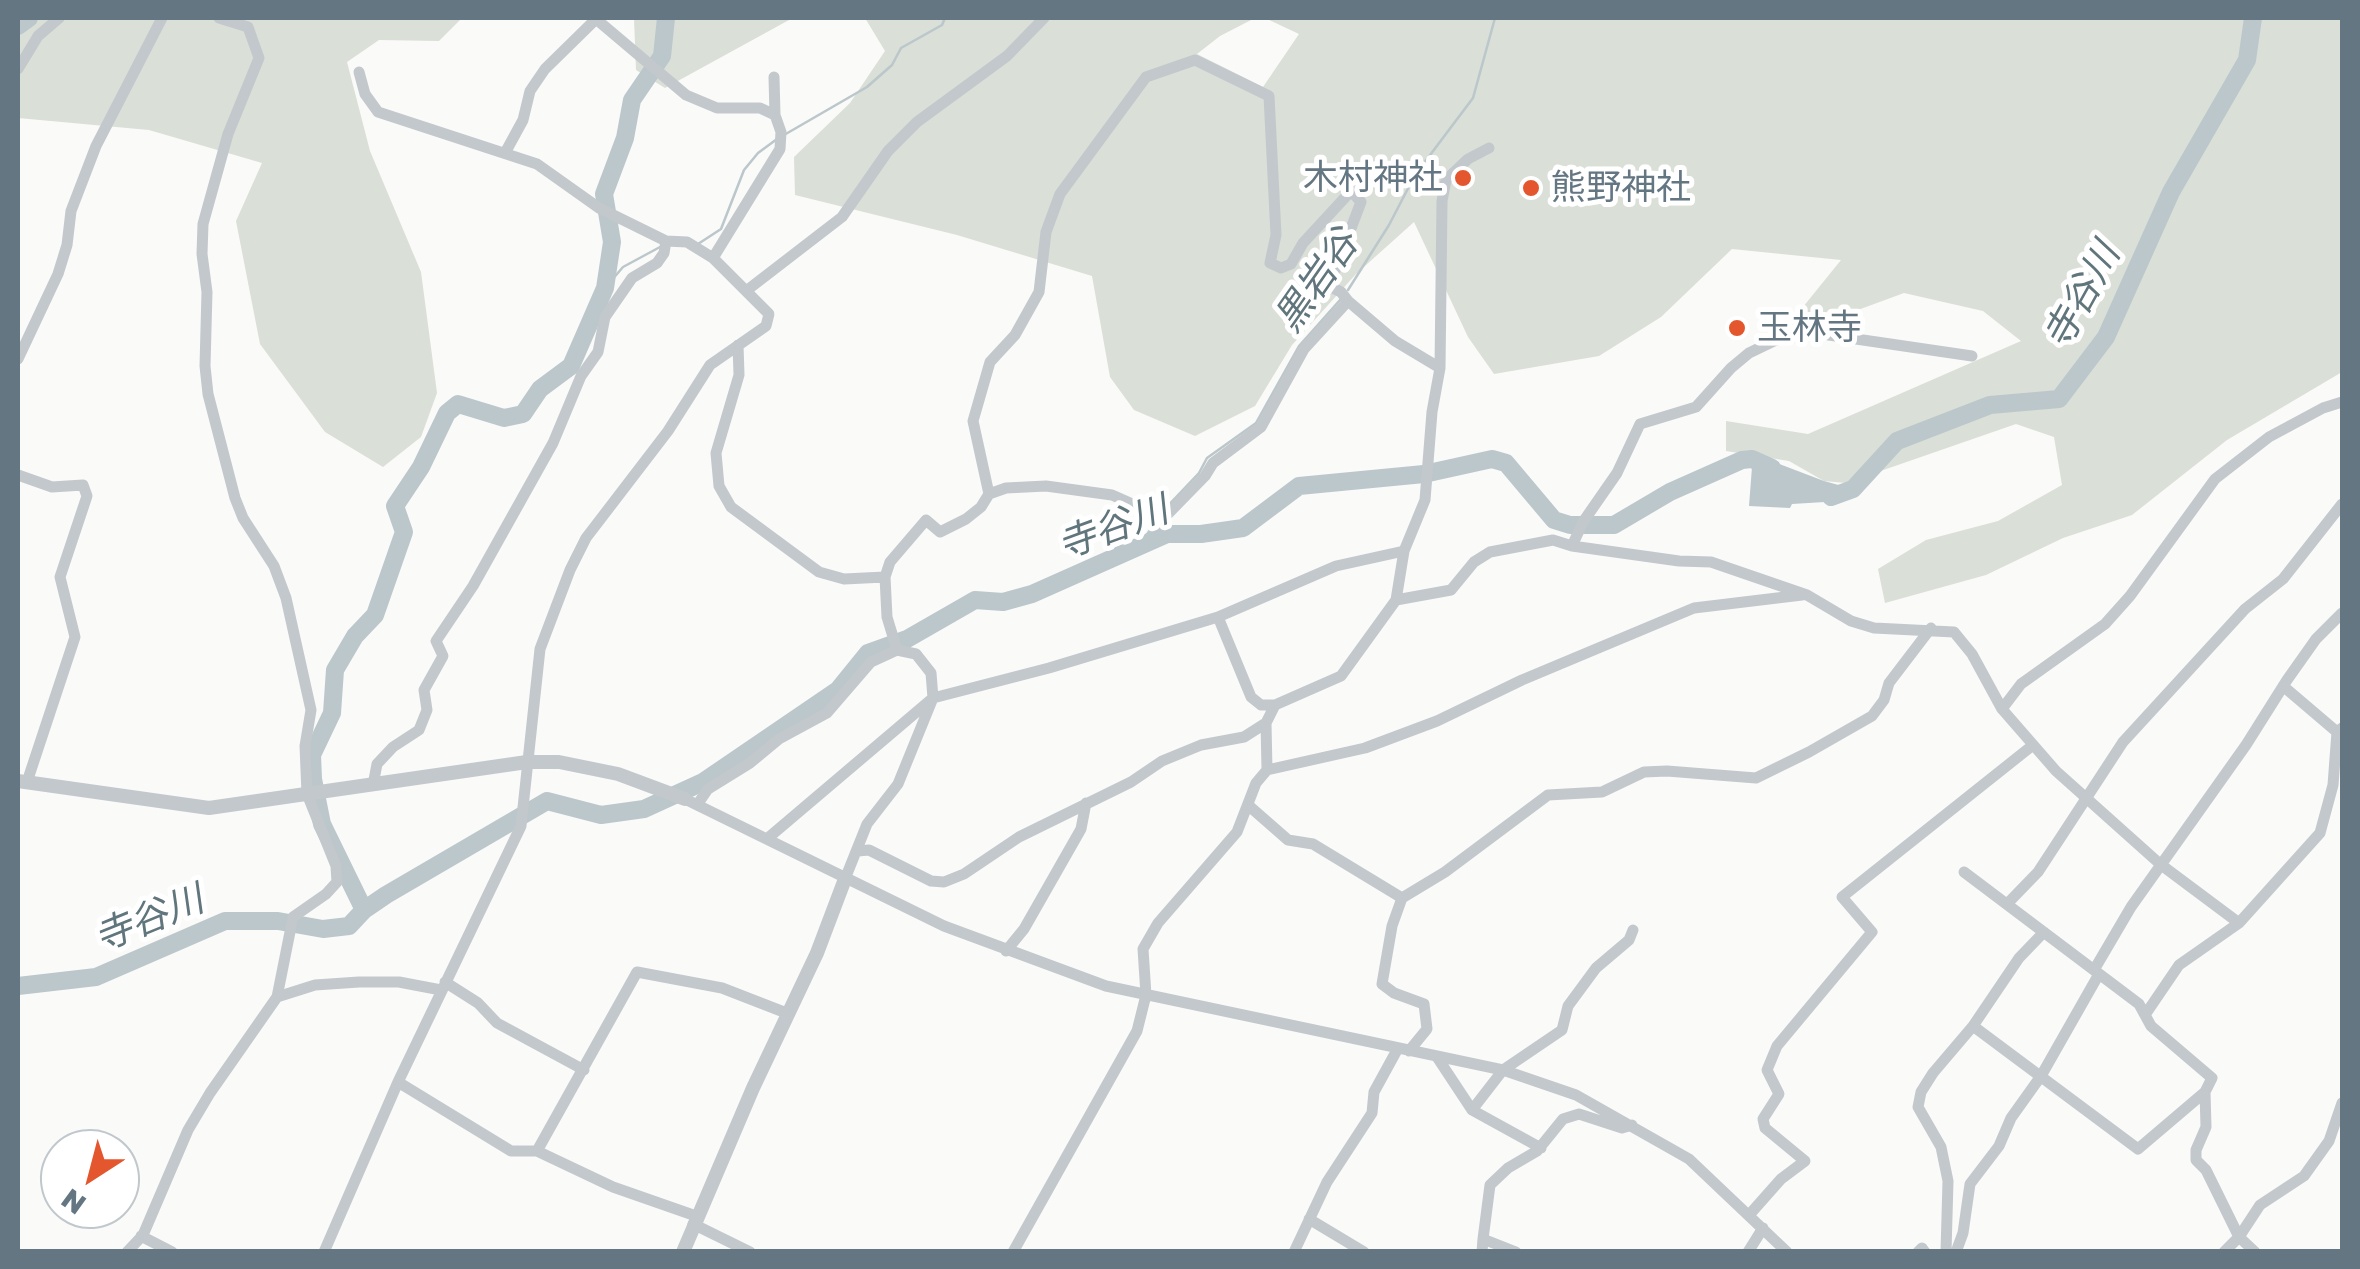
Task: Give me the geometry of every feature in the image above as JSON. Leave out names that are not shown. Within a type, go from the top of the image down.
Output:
[{"type":"street","points":[[18,69],[38,36],[59,18]]},
{"type":"street","points":[[18,359],[58,274],[71,212],[96,146],[162,18]]},
{"type":"street","points":[[127,1252],[159,1204],[188,1130],[277,997],[290,923],[337,882],[336,866],[314,793],[306,746],[311,710],[286,598],[274,566],[243,518],[208,394],[203,224],[228,134],[259,58],[248,28],[219,18]]},
{"type":"street","points":[[746,291],[842,217],[888,151],[917,122],[1008,56],[1044,18]]},
{"type":"street","points":[[506,153],[537,80],[596,19],[686,94],[717,108],[760,108],[775,115]]},
{"type":"street","points":[[683,1252],[817,953],[851,858],[858,851],[867,824],[898,784],[933,698],[931,673],[916,654],[895,643],[887,616],[885,577],[890,562],[926,520],[940,532],[966,519],[989,494],[973,421],[990,362],[1015,335],[1038,292],[1046,232],[1060,194],[1146,77],[1195,60],[1269,96],[1276,235],[1270,263],[1280,268],[1291,264],[1303,244],[1352,191],[1361,202],[1329,286],[1395,341],[1440,368]]},
{"type":"street","points":[[324,1252],[398,1082],[522,826],[540,649],[570,570],[586,538],[668,431],[710,365],[766,326],[770,314],[714,258],[692,245],[665,247],[537,164],[378,112],[365,94],[358,72]]},
{"type":"street","points":[[714,258],[767,174],[781,137],[775,115],[774,78]]},
{"type":"street","points":[[1218,617],[1251,697],[1261,704],[1275,706],[1342,676],[1396,600],[1404,552],[1425,500],[1429,474],[1432,412],[1440,368],[1442,201],[1446,180],[1468,159],[1489,148]]},
{"type":"street","points":[[373,785],[377,764],[392,747],[419,730],[427,710],[424,690],[444,656],[436,642],[474,586],[553,443],[581,376],[598,352],[606,317],[632,278],[657,263],[665,247]]},
{"type":"street","points":[[989,494],[1019,487],[1112,494],[1158,516],[1205,476],[1213,463],[1261,427],[1304,349],[1345,298]]},
{"type":"street","points":[[1572,546],[1617,473],[1640,424],[1696,408],[1731,368],[1776,340],[1822,334],[1972,356]]},
{"type":"street","points":[[738,346],[739,375],[716,453],[719,486],[731,507],[819,572],[844,579],[885,577]]},
{"type":"street","points":[[2002,709],[2021,684],[2105,624],[2215,479],[2269,437],[2342,402]]},
{"type":"street","points":[[18,476],[52,487],[83,485],[87,496],[60,578],[75,638],[22,781],[209,808],[526,762],[590,767],[663,790],[768,838],[845,879],[1006,951],[1106,986],[1503,1070],[1576,1096],[1689,1159],[1787,1252]]},
{"type":"street","points":[[2007,904],[2038,872],[2139,724],[2245,609],[2283,579],[2342,504]]},
{"type":"street","points":[[1396,600],[1451,590],[1474,562],[1490,552],[1553,540],[1679,562],[1711,562],[1807,595],[1851,621],[1874,628],[1954,632],[1972,654],[2002,709],[2056,771],[2160,864],[2239,923]]},
{"type":"street","points":[[768,838],[933,698],[1218,617],[1336,566],[1404,552]]},
{"type":"street","points":[[1014,1252],[1137,1031],[1146,995],[1143,949],[1158,923],[1237,832],[1256,783],[1267,770],[1365,748],[1419,728],[1694,608],[1807,595]]},
{"type":"street","points":[[1956,1252],[1964,1234],[1970,1184],[1999,1146],[2011,1118],[2041,1076],[2160,864],[2316,639],[2342,613]]},
{"type":"street","points":[[1294,1252],[1327,1182],[1372,1113],[1374,1092],[1403,1050],[1427,1028],[1424,1004],[1394,994],[1382,984],[1392,926],[1402,898],[1548,795],[1602,792],[1644,772],[1756,778],[1809,752],[1872,716],[1890,683],[1931,628]]},
{"type":"street","points":[[691,802],[779,739],[827,712],[871,662],[895,643]]},
{"type":"street","points":[[2145,1015],[2179,966],[2239,923],[2320,833],[2340,730],[2283,686]]},
{"type":"street","points":[[858,851],[869,850],[930,881],[944,882],[1162,761],[1201,745],[1244,738],[1266,723],[1275,706]]},
{"type":"street","points":[[1266,723],[1267,770]]},
{"type":"street","points":[[1750,1214],[1781,1179],[1805,1161],[1764,1128],[1762,1119],[1780,1094],[1767,1070],[1777,1046],[1872,932],[1842,897],[2033,744]]},
{"type":"street","points":[[1006,951],[1024,929],[1081,829],[1086,803]]},
{"type":"street","points":[[1248,805],[1288,840],[1313,844],[1402,898]]},
{"type":"street","points":[[1964,872],[2139,1004],[2151,1026],[2212,1078],[2205,1092],[2138,1149],[1973,1026]]},
{"type":"street","points":[[1472,1110],[1503,1070],[1562,1030],[1568,1006],[1596,968],[1629,940],[1633,930]]},
{"type":"street","points":[[1946,1252],[1948,1181],[1941,1147],[1918,1106],[1921,1092],[2020,958],[2044,932]]},
{"type":"street","points":[[537,1151],[637,972],[722,988],[789,1014]]},
{"type":"street","points":[[277,997],[315,985],[359,982],[443,986],[478,1003],[496,1024],[584,1070]]},
{"type":"street","points":[[1437,1057],[1472,1110],[1541,1148]]},
{"type":"street","points":[[398,1082],[511,1151],[537,1151],[695,1220],[750,1252]]},
{"type":"street","points":[[2205,1092],[2206,1128],[2196,1160],[2206,1170],[2248,1246]]},
{"type":"street","points":[[2248,1246],[2260,1206],[2304,1176],[2330,1141],[2342,1104]]},
{"type":"street","points":[[1516,1252],[1482,1245],[1490,1185],[1508,1168],[1541,1148],[1554,1126],[1572,1114],[1622,1128],[1632,1126]]},
{"type":"street","points":[[1309,1219],[1364,1252]]},
{"type":"street","points":[[1748,1252],[1763,1228]]},
{"type":"street","points":[[141,1236],[172,1252]]},
{"type":"street","points":[[2224,1252],[2248,1246]]},
{"type":"street","points":[[1918,1252],[1922,1248],[1925,1252]]},
{"type":"shaded area","points":[[18,18],[462,18],[439,41],[379,40],[347,62],[370,151],[421,272],[437,393],[421,437],[383,467],[325,432],[260,344],[236,221],[262,163],[149,130],[18,118]]},
{"type":"shaded area","points":[[634,18],[807,18],[789,20],[665,88],[636,70]]},
{"type":"shaded area","points":[[865,18],[1255,18],[1220,36],[1197,54],[1263,87],[1299,34],[1265,18],[2342,18],[2342,372],[2227,440],[2132,515],[2063,538],[1986,575],[1885,603],[1878,569],[1926,540],[1998,521],[2062,485],[2054,437],[2016,424],[1846,483],[1824,481],[1789,461],[1726,451],[1726,421],[1808,434],[2021,341],[1983,311],[1904,293],[1798,332],[1786,328],[1841,260],[1732,249],[1661,317],[1599,356],[1494,374],[1468,337],[1414,222],[1356,274],[1292,345],[1255,406],[1195,436],[1134,410],[1110,377],[1092,276],[957,235],[795,195],[794,157],[850,103],[885,51]]},
{"type":"shaded area","points":[[1753,454],[1853,489],[1841,501],[1792,504],[1790,508],[1749,506]]},
{"type":"waterway","points":[[18,26],[29,18]]},
{"type":"waterway","points":[[364,910],[322,824],[313,779],[312,755],[332,713],[335,670],[355,636],[375,615],[404,532],[395,506],[421,467],[447,413],[458,404],[504,418],[523,414],[540,389],[571,366],[605,288],[612,242],[604,194],[625,138],[632,100],[662,56],[666,18]]},
{"type":"waterway","points":[[784,135],[867,87],[892,65],[901,48],[942,25],[945,18]]},
{"type":"waterway","name":"黒岩谷","points":[[1348,290],[1415,175],[1473,98],[1495,18]]},
{"type":"waterway","name":"寺谷川","points":[[1831,497],[1853,489],[1897,441],[1990,405],[2059,399],[2106,337],[2171,192],[2247,60],[2253,18]]},
{"type":"waterway","points":[[698,244],[721,229],[744,170],[777,139]]},
{"type":"waterway","points":[[605,288],[623,267],[660,247]]},
{"type":"waterway","name":"黒岩谷","points":[[1161,513],[1199,473],[1207,458],[1256,423],[1299,346],[1340,300]]},
{"type":"waterway","name":"寺谷川","points":[[18,986],[96,977],[225,921],[278,921],[323,929],[349,926],[386,895],[547,801],[601,815],[644,809],[703,782],[838,690],[868,653],[907,639],[975,600],[1003,602],[1032,594],[1167,534],[1243,528],[1299,486],[1424,474],[1492,459],[1506,463],[1554,520],[1570,525],[1614,525],[1670,492],[1742,460],[1752,459],[1772,468]]},
{"type":"waterway","name":"黒岩谷","points":[[1139,546],[1157,520]]},
{"type":"place","name":"木村神社","points":[[1463,178]]},
{"type":"place","name":"熊野神社","points":[[1531,188]]},
{"type":"place","name":"玉林寺","points":[[1737,328]]}]
